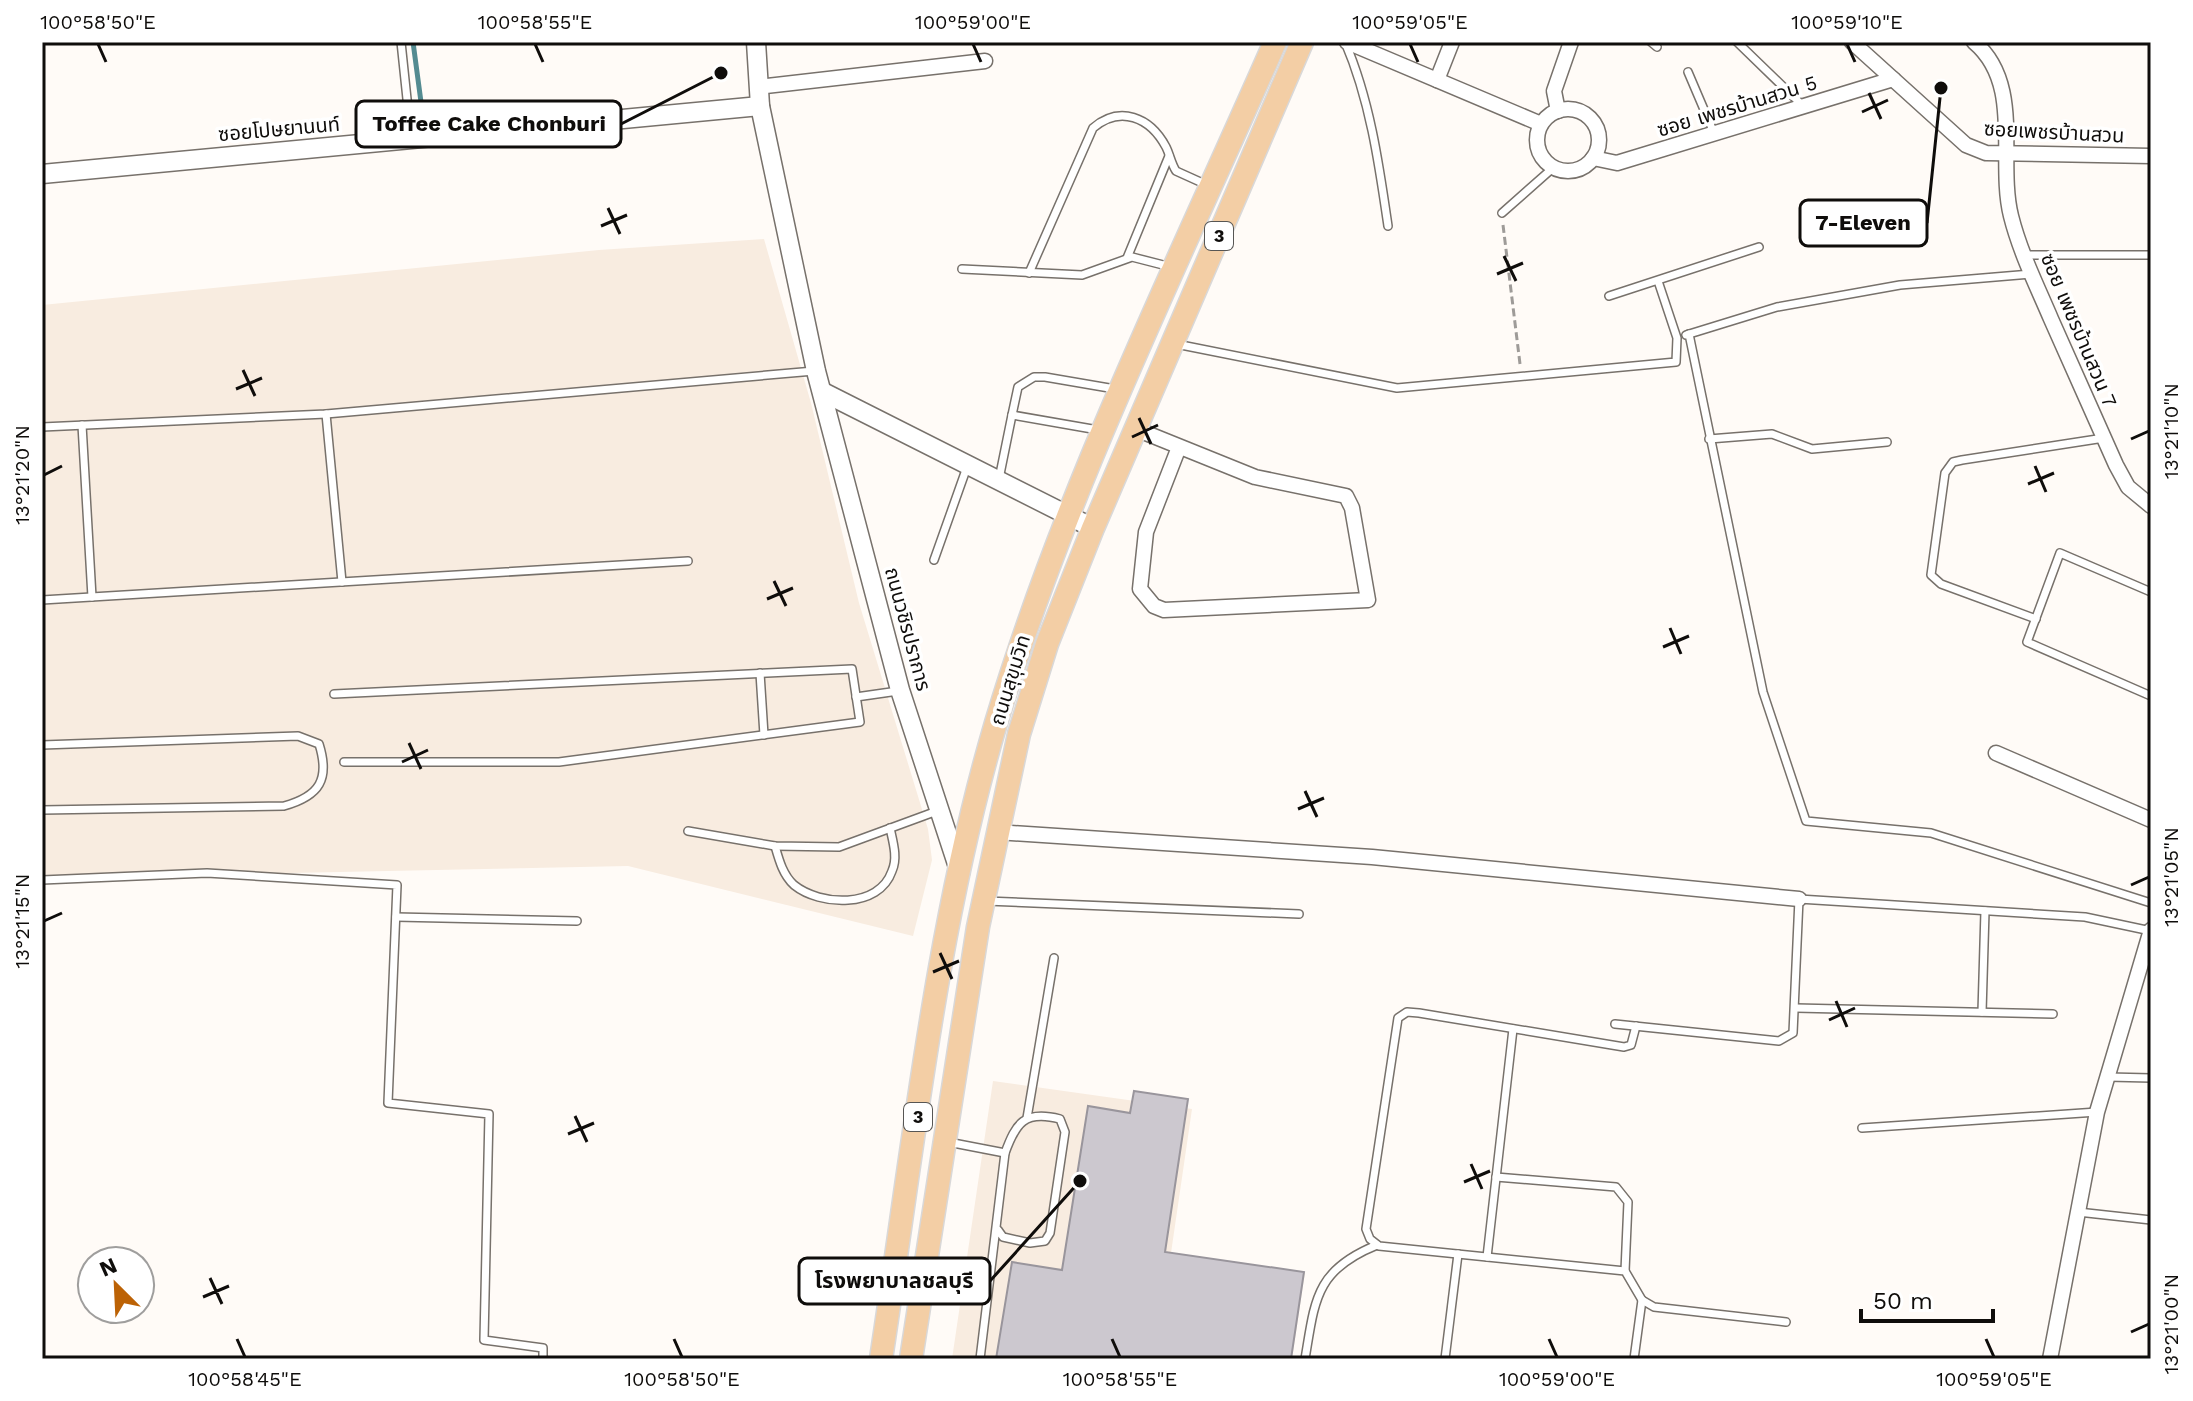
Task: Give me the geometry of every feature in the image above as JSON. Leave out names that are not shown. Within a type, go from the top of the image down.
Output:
[{"type":"main road","name":"ถนนสุขุมวิท","points":[[881,1359],[929,1048],[960,875],[995,728],[1023,636],[1068,517],[1275,42]]},
{"type":"main road","name":"ถนนสุขุมวิท","points":[[911,1359],[983,901],[1019,734],[1047,644],[1093,528],[1302,42]]},
{"type":"street","name":"ถนนวชิรปราการ","points":[[756,42],[760,106],[816,371],[900,690],[960,875]]},
{"type":"street","points":[[1346,42],[1541,124]]},
{"type":"street","points":[[1437,80],[1452,42]]},
{"type":"street","points":[[1558,111],[1554,91],[1571,42]]},
{"type":"street","name":"ซอยเพชรบ้านสวน","points":[[1852,42],[1966,145],[1986,153],[2151,156]]},
{"type":"street","name":"ซอย เพชรบ้านสวน 7","points":[[1980,44],[1994,61],[2001,81],[2011,217],[2031,274],[2128,487],[2151,506]]},
{"type":"street","points":[[758,87],[985,61]]},
{"type":"street","name":"ซอย เพชรบ้านสวน 5","points":[[1593,158],[1617,163],[1893,79]]},
{"type":"street","name":"ซอยโปษยานนท์","points":[[42,174],[760,106]]},
{"type":"street","points":[[1577,110],[1593,121],[1599,140],[1593,158],[1570,171],[1554,167],[1540,153],[1537,143],[1541,124],[1558,111],[1577,110]]},
{"type":"street","points":[[823,392],[1093,528]]},
{"type":"street","points":[[1136,429],[1255,477],[1346,496],[1352,508],[1368,600],[1164,610],[1154,606],[1140,589],[1146,532],[1179,447]]},
{"type":"street","points":[[1996,753],[2151,820]]},
{"type":"street","points":[[997,832],[1372,857],[1799,899]]},
{"type":"street","points":[[2050,1359],[2097,1112],[2151,931]]},
{"type":"lane","points":[[401,42],[411,139]]},
{"type":"lane","points":[[1346,42],[1356,68],[1376,147],[1388,226]]},
{"type":"lane","points":[[1737,42],[1804,106]]},
{"type":"lane","points":[[1688,72],[1715,135]]},
{"type":"lane","points":[[1029,273],[1093,128],[1118,113],[1128,114],[1155,133],[1176,171],[1212,187]]},
{"type":"lane","points":[[1127,258],[1169,156]]},
{"type":"lane","points":[[1502,213],[1554,167]]},
{"type":"lane","points":[[1609,296],[1759,247]]},
{"type":"lane","points":[[2024,255],[2151,255]]},
{"type":"lane","points":[[962,269],[1082,275],[1127,258],[1176,268]]},
{"type":"lane","points":[[1677,338],[1777,307],[1900,285],[2031,274]]},
{"type":"lane","points":[[1174,344],[1397,388],[1676,362],[1677,338],[1658,281]]},
{"type":"lane","points":[[1689,334],[1763,692],[1806,821],[1931,833],[2151,903]]},
{"type":"lane","points":[[42,427],[326,414],[816,371]]},
{"type":"lane","points":[[998,481],[1018,387],[1034,377],[1121,390]]},
{"type":"lane","points":[[326,414],[342,582]]},
{"type":"lane","points":[[1012,415],[1104,431]]},
{"type":"lane","points":[[82,425],[92,597]]},
{"type":"lane","points":[[1709,439],[1772,434],[1812,449],[1887,442]]},
{"type":"lane","points":[[2036,619],[1941,584],[1931,575],[1945,473],[1953,462],[1962,460],[2104,438]]},
{"type":"lane","points":[[934,560],[967,465]]},
{"type":"lane","points":[[2151,592],[2060,553],[2027,642],[2151,696]]},
{"type":"lane","points":[[42,600],[688,561]]},
{"type":"lane","points":[[334,694],[852,669],[860,722],[559,762],[344,762]]},
{"type":"lane","points":[[760,673],[764,735]]},
{"type":"lane","points":[[856,697],[900,690]]},
{"type":"lane","points":[[42,745],[298,736],[319,744],[324,761],[321,784],[306,800],[284,806],[42,810]]},
{"type":"lane","points":[[688,831],[775,846],[839,847],[939,810]]},
{"type":"lane","points":[[775,846],[786,877],[797,887],[847,901],[862,898],[888,881],[894,869],[895,854],[890,828]]},
{"type":"lane","points":[[42,880],[207,873],[397,885],[388,1103],[489,1114],[484,1340],[543,1348],[543,1359]]},
{"type":"lane","points":[[1615,1024],[1779,1041],[1793,1033],[1799,899],[2085,917],[2151,931]]},
{"type":"lane","points":[[983,901],[1299,914]]},
{"type":"lane","points":[[1982,1012],[1985,911]]},
{"type":"lane","points":[[396,917],[577,921]]},
{"type":"lane","points":[[1027,1118],[1054,958]]},
{"type":"lane","points":[[1796,1008],[2053,1014]]},
{"type":"lane","points":[[1377,1245],[1366,1229],[1398,1018],[1407,1012],[1624,1047],[1631,1045],[1636,1026]]},
{"type":"lane","points":[[1487,1257],[1513,1029]]},
{"type":"lane","points":[[2108,1077],[2151,1078]]},
{"type":"lane","points":[[1862,1128],[2097,1112]]},
{"type":"lane","points":[[980,1359],[1005,1153],[1015,1125],[1027,1118],[1060,1119],[1064,1126],[1050,1233],[1045,1241],[1030,1243],[1003,1237],[998,1230]]},
{"type":"lane","points":[[945,1141],[1005,1153]]},
{"type":"lane","points":[[1496,1177],[1616,1187],[1628,1202],[1625,1271],[1642,1300],[1654,1307],[1786,1322]]},
{"type":"lane","points":[[2078,1212],[2151,1220]]},
{"type":"lane","points":[[1305,1359],[1317,1294],[1325,1280],[1357,1253],[1377,1245],[1625,1271]]},
{"type":"lane","points":[[1445,1359],[1458,1254]]},
{"type":"lane","points":[[1634,1359],[1642,1300]]},
{"type":"path","points":[[1502,213],[1521,377]]},
{"type":"shaded area","points":[[764,239],[811,403],[859,603],[928,829],[932,860],[913,936],[628,866],[42,878],[42,305],[599,250]]},
{"type":"shaded area","points":[[993,1081],[1192,1109],[1171,1253],[1305,1272],[1292,1359],[952,1359]]},
{"type":"building","points":[[1134,1091],[1188,1099],[1165,1252],[1304,1272],[1291,1359],[996,1359],[1012,1262],[1062,1270],[1088,1106],[1130,1113]]},
{"type":"waterway","points":[[413,42],[423,117]]},
{"type":"place","name":"Toffee Cake Chonburi","points":[[721,73]]},
{"type":"place","name":"7-Eleven","points":[[1941,88]]},
{"type":"place","name":"โรงพยาบาลชลบุรี","points":[[1080,1181]]}]
